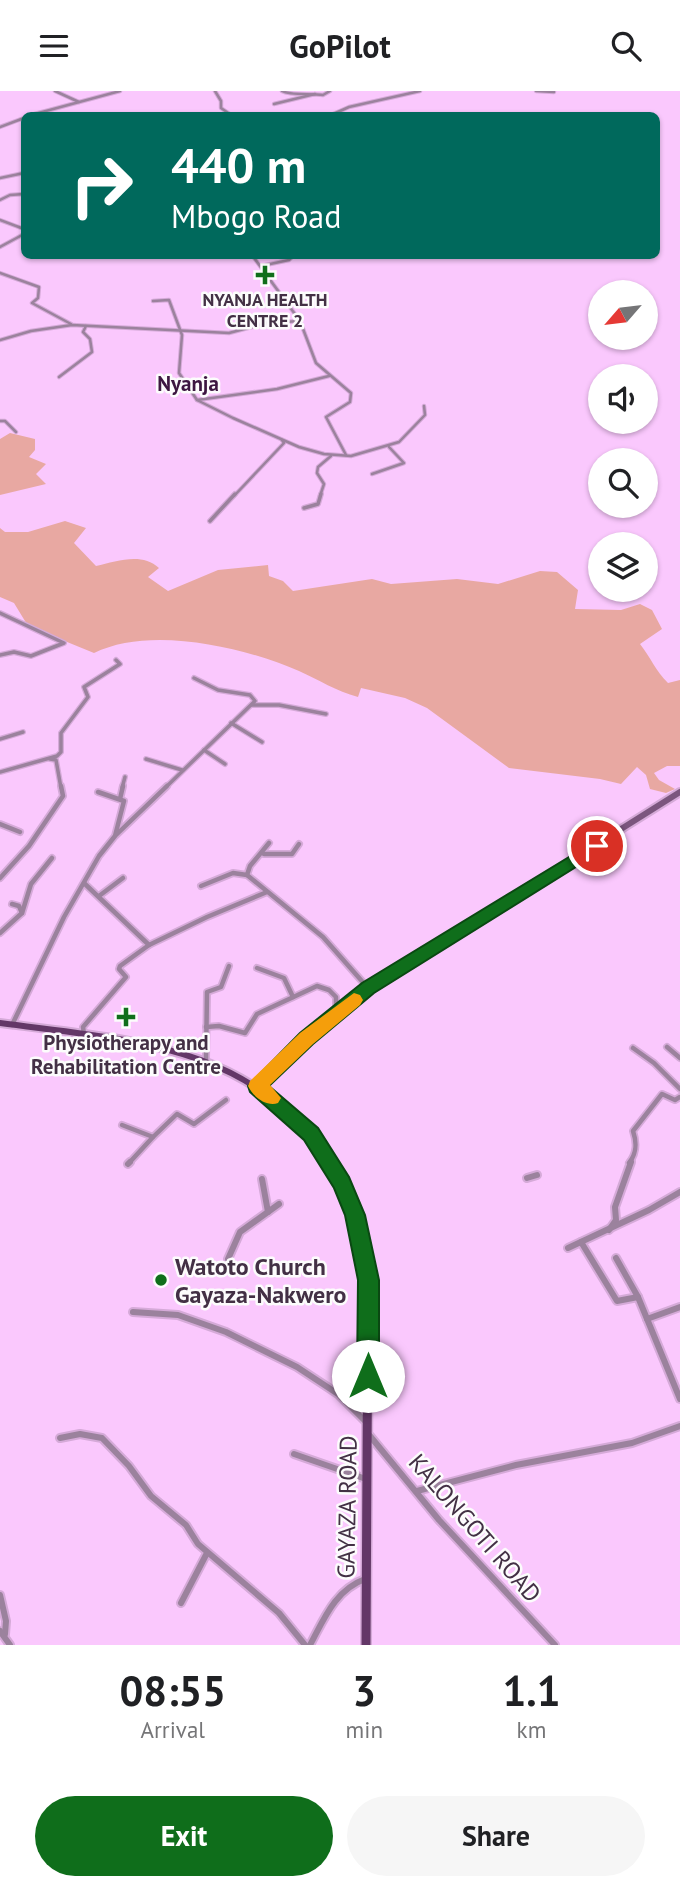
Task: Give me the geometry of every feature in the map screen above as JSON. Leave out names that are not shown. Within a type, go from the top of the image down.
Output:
[{"type":"main road","points":[[257,1086],[306,1038],[368,988],[680,792]]},
{"type":"main road","name":"GAYAZA ROAD","points":[[0,1023],[172,1050],[206,1060],[257,1086],[311,1134],[337,1174],[355,1215],[368,1280],[366,1645]]},
{"type":"street","points":[[55,91],[80,102]]},
{"type":"street","points":[[42,112],[120,91]]},
{"type":"street","points":[[215,91],[221,101],[221,108],[227,112]]},
{"type":"street","points":[[282,91],[287,94],[307,92],[323,95],[330,91]]},
{"type":"street","points":[[338,112],[420,91]]},
{"type":"street","points":[[536,91],[554,92]]},
{"type":"street","points":[[274,104],[316,94]]},
{"type":"street","points":[[0,127],[21,119]]},
{"type":"street","points":[[0,178],[21,174]]},
{"type":"street","points":[[0,200],[10,195],[21,194]]},
{"type":"street","points":[[0,221],[21,228]]},
{"type":"street","points":[[0,247],[21,236]]},
{"type":"street","points":[[255,259],[300,321],[313,358],[351,393],[351,401],[326,417],[346,454]]},
{"type":"street","points":[[261,266],[290,259]]},
{"type":"street","points":[[0,274],[39,287],[37,299],[32,303],[72,325]]},
{"type":"street","points":[[153,301],[169,300],[180,329],[179,373],[197,400],[303,449],[335,455]]},
{"type":"street","points":[[0,340],[31,331],[72,325],[229,333],[267,323],[300,321]]},
{"type":"street","points":[[59,377],[92,352],[89,339],[83,332],[87,325]]},
{"type":"street","points":[[197,400],[277,389],[330,376]]},
{"type":"street","points":[[304,508],[314,506],[320,501],[324,484],[317,473],[324,459],[335,455],[359,455],[402,441],[425,415],[424,406]]},
{"type":"street","points":[[0,421],[5,421],[16,432]]},
{"type":"street","points":[[210,521],[284,443],[282,440]]},
{"type":"street","points":[[372,474],[404,463],[389,447]]},
{"type":"street","points":[[0,613],[64,643],[31,656],[14,652],[0,655]]},
{"type":"street","points":[[0,772],[50,758],[61,752],[61,733],[88,697],[84,687],[120,664],[116,660]]},
{"type":"street","points":[[12,1025],[64,917],[99,856],[115,835],[255,701],[250,695],[219,689],[194,678]]},
{"type":"street","points":[[251,705],[287,706],[326,714]]},
{"type":"street","points":[[314,713],[315,705]]},
{"type":"street","points":[[231,723],[262,742]]},
{"type":"street","points":[[0,739],[23,732]]},
{"type":"street","points":[[204,750],[225,764]]},
{"type":"street","points":[[0,878],[29,846],[63,796],[58,781],[60,766],[56,760],[50,758]]},
{"type":"street","points":[[146,759],[182,770]]},
{"type":"street","points":[[120,799],[125,777]]},
{"type":"street","points":[[98,792],[124,801],[115,835]]},
{"type":"street","points":[[0,824],[20,832]]},
{"type":"street","points":[[247,875],[249,867],[264,854],[269,842]]},
{"type":"street","points":[[264,854],[292,854],[299,845]]},
{"type":"street","points":[[0,933],[22,913],[31,884],[52,858]]},
{"type":"street","points":[[201,886],[233,873],[247,875],[323,937],[368,988]]},
{"type":"street","points":[[99,896],[123,878]]},
{"type":"street","points":[[85,884],[149,945]]},
{"type":"street","points":[[84,1035],[83,1027],[90,1017],[126,977],[119,969],[120,966],[177,929],[197,923],[227,905],[267,892]]},
{"type":"street","points":[[12,904],[19,907],[22,913]]},
{"type":"street","points":[[206,1060],[207,992],[221,987],[229,966]]},
{"type":"street","points":[[257,968],[284,978],[293,997]]},
{"type":"street","points":[[206,1027],[219,1026],[245,1033],[257,1014],[317,986],[324,987],[338,1000],[334,1008],[337,1014]]},
{"type":"street","points":[[667,1047],[680,1058]]},
{"type":"street","points":[[633,1048],[679,1085]]},
{"type":"street","points":[[609,1230],[616,1220],[615,1207],[629,1164],[634,1157],[637,1142],[633,1131],[662,1094],[675,1100],[680,1097]]},
{"type":"street","points":[[128,1164],[177,1114],[194,1124],[226,1100]]},
{"type":"street","points":[[122,1125],[153,1137]]},
{"type":"street","points":[[527,1178],[537,1175]]},
{"type":"street","points":[[262,1179],[268,1212]]},
{"type":"street","points":[[568,1248],[609,1230],[680,1192]]},
{"type":"street","points":[[228,1259],[240,1232],[279,1204]]},
{"type":"street","points":[[581,1242],[617,1301],[638,1297]]},
{"type":"street","points":[[616,1258],[638,1297],[680,1399]]},
{"type":"street","points":[[647,1319],[680,1307]]},
{"type":"street","points":[[134,1312],[178,1315],[226,1332],[315,1378],[350,1405],[368,1425]]},
{"type":"street","points":[[416,1491],[523,1462],[606,1450],[662,1435],[680,1426]]},
{"type":"street","points":[[60,1437],[80,1434],[102,1438],[129,1466],[151,1496],[186,1525],[207,1552],[279,1613],[308,1645],[339,1595],[350,1584],[365,1579]]},
{"type":"street","name":"KALONGOTI ROAD","points":[[368,1435],[457,1540],[555,1645]]},
{"type":"street","points":[[293,1454],[367,1479]]},
{"type":"street","points":[[181,1602],[207,1552]]},
{"type":"street","points":[[0,1595],[6,1621],[2,1632],[10,1645]]},
{"type":"shaded area","points":[[10,433],[35,439],[35,450],[29,457],[46,464],[36,474],[46,484],[0,495],[0,439]]},
{"type":"shaded area","points":[[65,521],[86,528],[74,543],[96,566],[129,559],[145,560],[159,568],[148,577],[168,591],[218,570],[268,565],[269,576],[283,581],[293,591],[372,579],[391,584],[457,579],[498,584],[540,571],[557,572],[578,590],[575,609],[621,610],[640,604],[652,610],[662,629],[640,644],[668,683],[680,680],[680,766],[667,766],[654,773],[659,780],[675,789],[666,793],[650,789],[646,775],[637,767],[621,784],[509,768],[427,708],[405,698],[361,688],[358,697],[277,662],[225,647],[169,640],[142,641],[117,645],[94,653],[28,626],[14,603],[0,597],[0,528],[5,532],[28,532]]},
{"type":"slow traffic","points":[[272,1098],[257,1086],[306,1038],[354,1000]]},
{"type":"place","name":"NYANJA HEALTH CENTRE 2","points":[[265,275]]},
{"type":"place","name":"Physiotherapy and Rehabilitation Centre","points":[[126,1017]]},
{"type":"place","name":"Watoto Church Gayaza-Nakwero","points":[[161,1280]]},
{"type":"district","name":"Nyanja","points":[[188,383]]},
{"type":"route","points":[[368,1376],[368,1280],[364,1248],[355,1215],[342,1183],[311,1134],[257,1086],[306,1038],[368,988],[597,846]]}]
